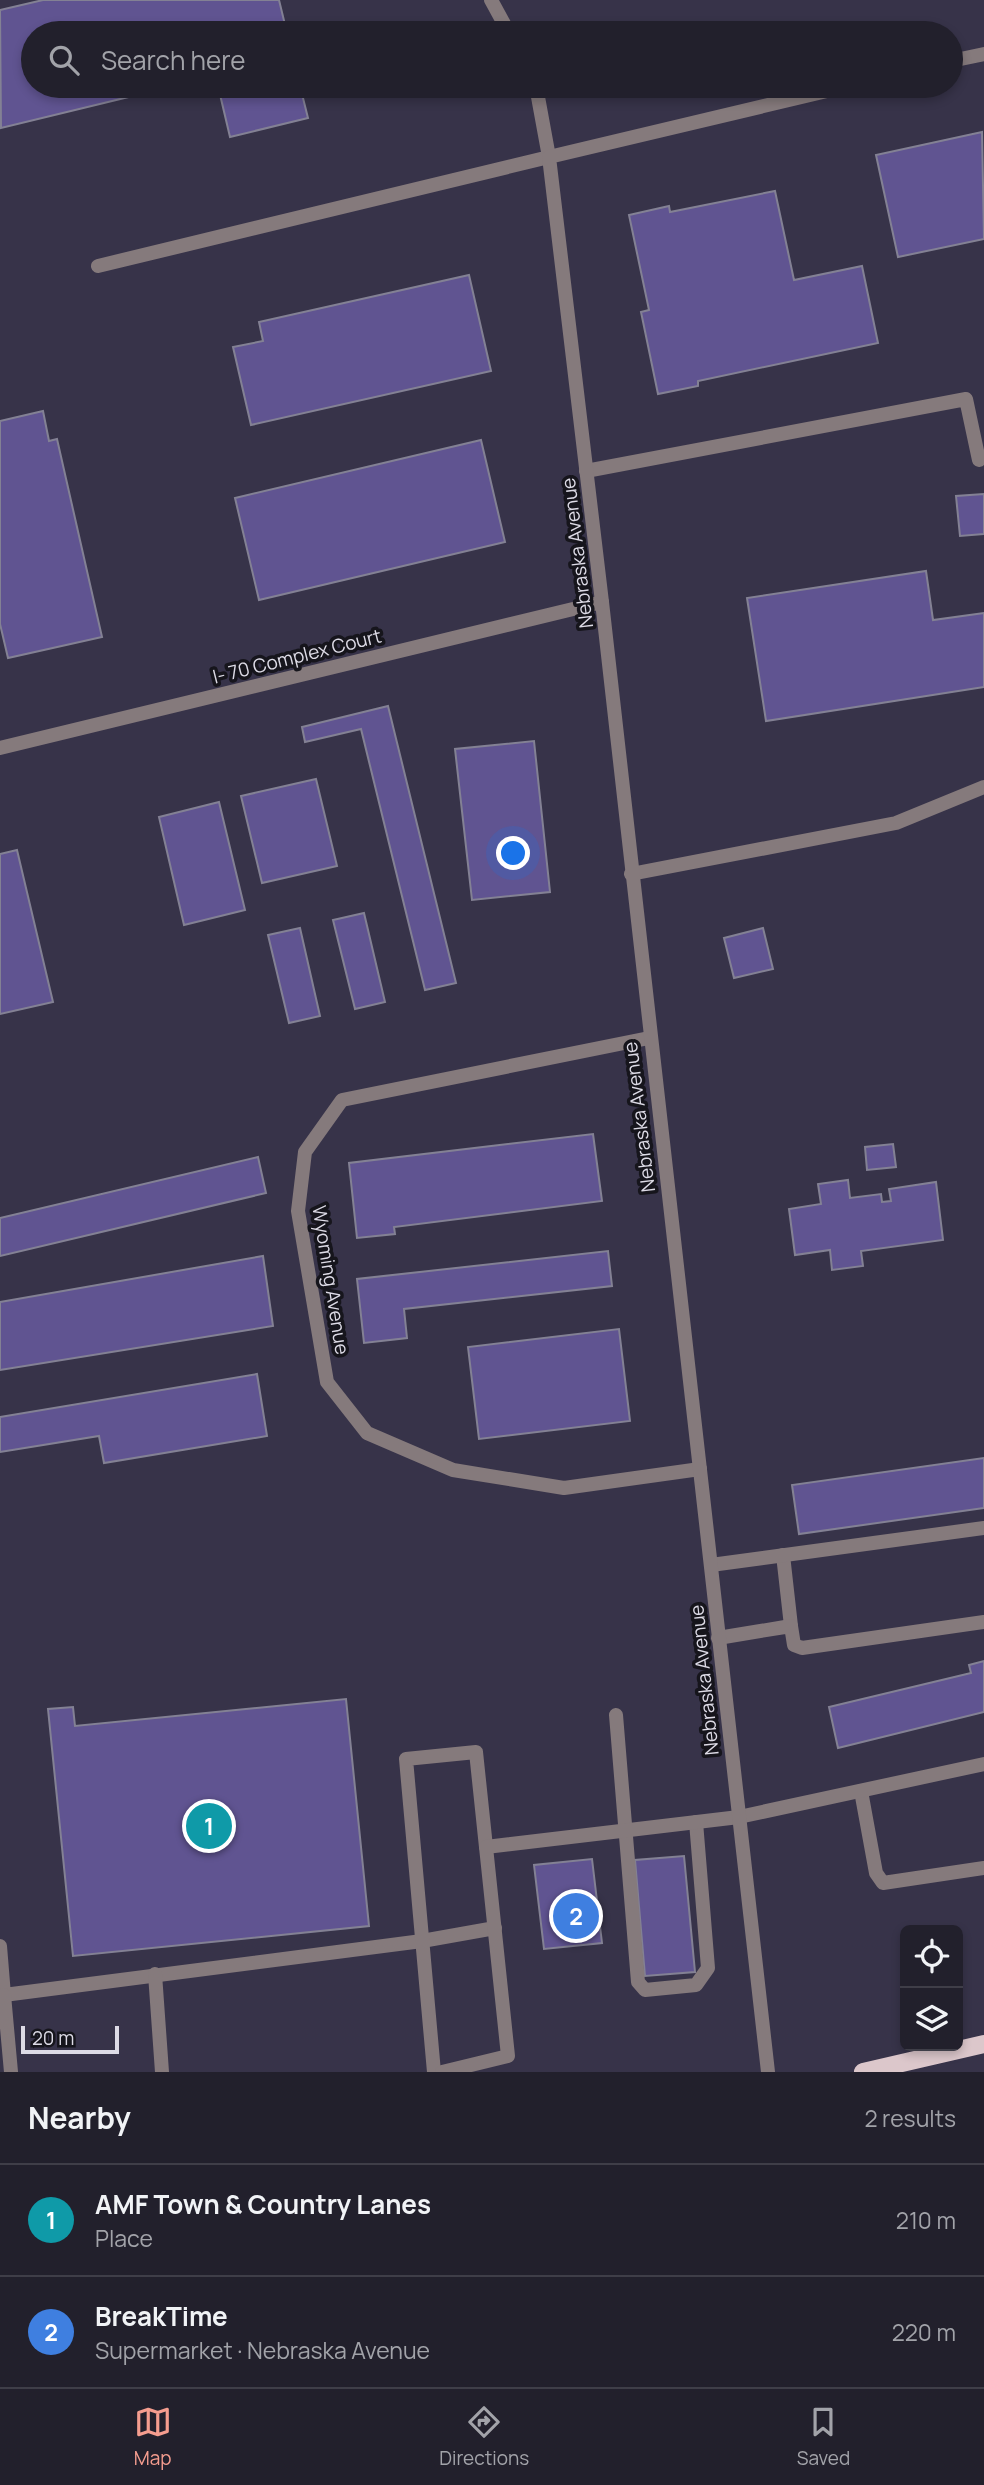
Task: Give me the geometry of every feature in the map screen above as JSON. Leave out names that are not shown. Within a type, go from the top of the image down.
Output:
[{"type":"main road","points":[[863,2072],[984,2044]]},
{"type":"street","points":[[491,0],[502,21]]},
{"type":"street","points":[[963,58],[984,54]]},
{"type":"street","name":"Nebraska Avenue","points":[[538,98],[549,158],[602,602],[649,1038],[768,2072]]},
{"type":"street","points":[[97,267],[798,98]]},
{"type":"street","points":[[586,471],[966,399],[979,460]]},
{"type":"street","name":"I- 70 Complex Court","points":[[0,748],[602,602]]},
{"type":"street","points":[[631,874],[896,823],[984,787]]},
{"type":"street","name":"Wyoming Avenue","points":[[649,1038],[342,1100],[306,1152],[298,1211],[327,1382],[367,1433],[453,1470],[564,1488],[700,1469]]},
{"type":"street","points":[[711,1565],[984,1528]]},
{"type":"street","points":[[783,1555],[794,1645],[802,1648],[984,1622]]},
{"type":"street","points":[[718,1638],[791,1626]]},
{"type":"street","points":[[615,1715],[624,1830],[634,1890],[638,1982],[645,1990],[696,1985],[708,1968],[698,1932],[694,1884],[696,1822]]},
{"type":"street","points":[[434,2072],[405,1759],[477,1752],[508,2056],[442,2072]]},
{"type":"street","points":[[486,1847],[739,1817],[984,1764]]},
{"type":"street","points":[[861,1791],[876,1873],[883,1882],[984,1868]]},
{"type":"street","points":[[4,1995],[422,1941],[495,1928]]},
{"type":"street","points":[[0,1946],[11,2072]]},
{"type":"street","points":[[155,1974],[162,2072]]},
{"type":"shaded area","points":[[0,0],[984,0],[984,2072],[0,2072]]},
{"type":"building","points":[[43,0],[279,0],[284,21],[21,21],[21,98],[125,98],[1,128],[0,10]]},
{"type":"building","points":[[221,98],[303,98],[308,118],[230,137]]},
{"type":"building","points":[[982,132],[984,239],[898,257],[876,155]]},
{"type":"building","points":[[775,191],[794,280],[862,266],[878,343],[698,381],[698,386],[658,394],[641,312],[649,310],[629,215],[669,206],[670,212]]},
{"type":"building","points":[[469,275],[491,371],[251,425],[233,347],[263,341],[259,322]]},
{"type":"building","points":[[43,411],[49,441],[57,439],[102,637],[8,658],[0,624],[0,421]]},
{"type":"building","points":[[481,440],[505,542],[259,600],[235,498]]},
{"type":"building","points":[[984,494],[984,534],[960,536],[956,496]]},
{"type":"building","points":[[926,571],[933,620],[984,613],[984,687],[766,721],[747,598]]},
{"type":"building","points":[[388,706],[456,983],[425,990],[361,729],[305,742],[302,727]]},
{"type":"building","points":[[534,741],[550,892],[472,900],[455,749]]},
{"type":"building","points":[[316,779],[337,866],[262,883],[241,796]]},
{"type":"building","points":[[219,802],[245,910],[184,925],[159,817]]},
{"type":"building","points":[[17,850],[53,1002],[0,1014],[0,854]]},
{"type":"building","points":[[364,913],[385,1002],[355,1009],[333,920]]},
{"type":"building","points":[[300,928],[320,1016],[289,1023],[268,935]]},
{"type":"building","points":[[763,928],[773,969],[734,978],[724,938]]},
{"type":"building","points":[[593,1134],[602,1201],[394,1227],[395,1234],[357,1238],[349,1163]]},
{"type":"building","points":[[893,1144],[896,1167],[867,1170],[865,1147]]},
{"type":"building","points":[[258,1157],[266,1193],[0,1256],[0,1218]]},
{"type":"building","points":[[848,1180],[850,1198],[881,1194],[882,1202],[891,1201],[889,1189],[936,1182],[943,1240],[861,1251],[863,1266],[832,1270],[830,1250],[795,1255],[789,1209],[821,1204],[818,1184]]},
{"type":"building","points":[[608,1251],[612,1286],[404,1309],[407,1338],[364,1343],[357,1279]]},
{"type":"building","points":[[263,1256],[273,1326],[0,1370],[0,1302]]},
{"type":"building","points":[[619,1329],[630,1421],[479,1439],[468,1347]]},
{"type":"building","points":[[257,1374],[267,1436],[104,1463],[99,1436],[0,1452],[0,1417]]},
{"type":"building","points":[[984,1458],[984,1508],[799,1534],[792,1485]]},
{"type":"building","points":[[984,1661],[984,1712],[838,1748],[829,1707],[971,1673],[969,1665]]},
{"type":"building","points":[[346,1699],[369,1926],[73,1956],[48,1709],[73,1707],[75,1726]]},
{"type":"building","points":[[684,1856],[695,1972],[645,1976],[635,1860]]},
{"type":"building","points":[[592,1859],[602,1943],[544,1949],[534,1865]]},
{"type":"place","name":"AMF Town & Country Lanes","points":[[209,1826]]},
{"type":"place","name":"BreakTime","points":[[576,1916]]}]
